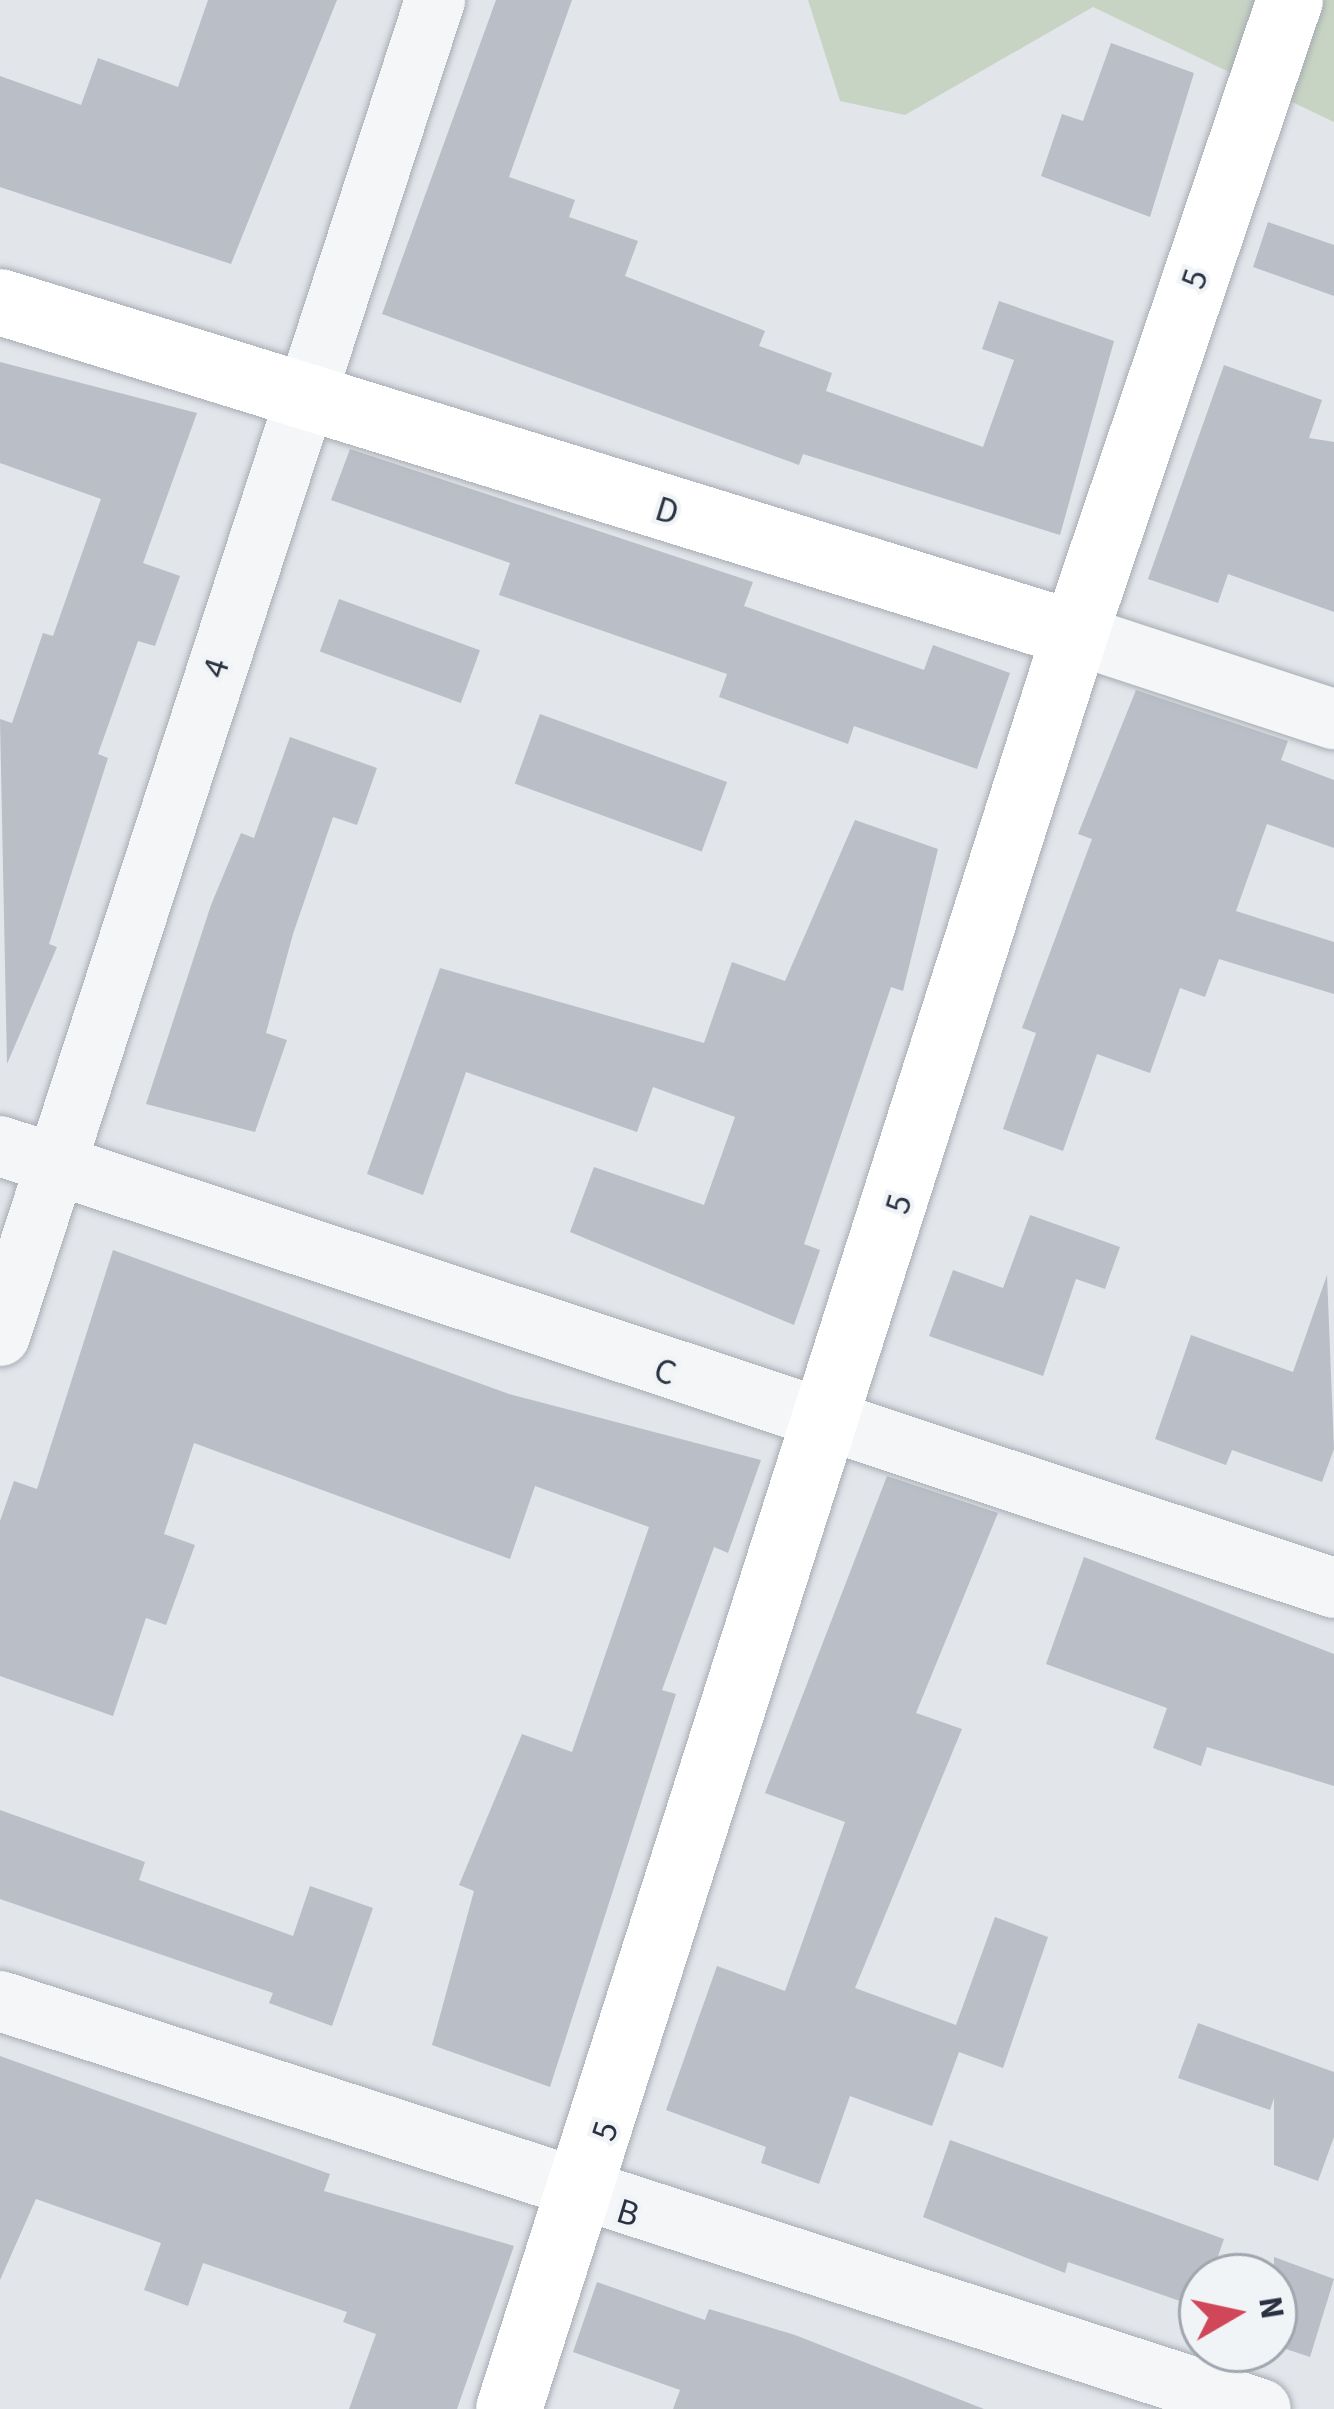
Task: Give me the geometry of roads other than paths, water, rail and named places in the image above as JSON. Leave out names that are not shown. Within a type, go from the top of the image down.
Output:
[{"type":"street","name":"4","points":[[0,1336],[28,1155],[302,401],[435,0]]},
{"type":"street","name":"5","points":[[509,2409],[583,2198],[830,1428],[1075,634],[1286,12]]},
{"type":"street","name":"D","points":[[0,302],[302,401],[1075,634],[1334,719]]},
{"type":"street","name":"C","points":[[28,1155],[830,1428],[1334,1588]]},
{"type":"street","name":"B","points":[[0,2001],[583,2198],[1262,2409]]}]
